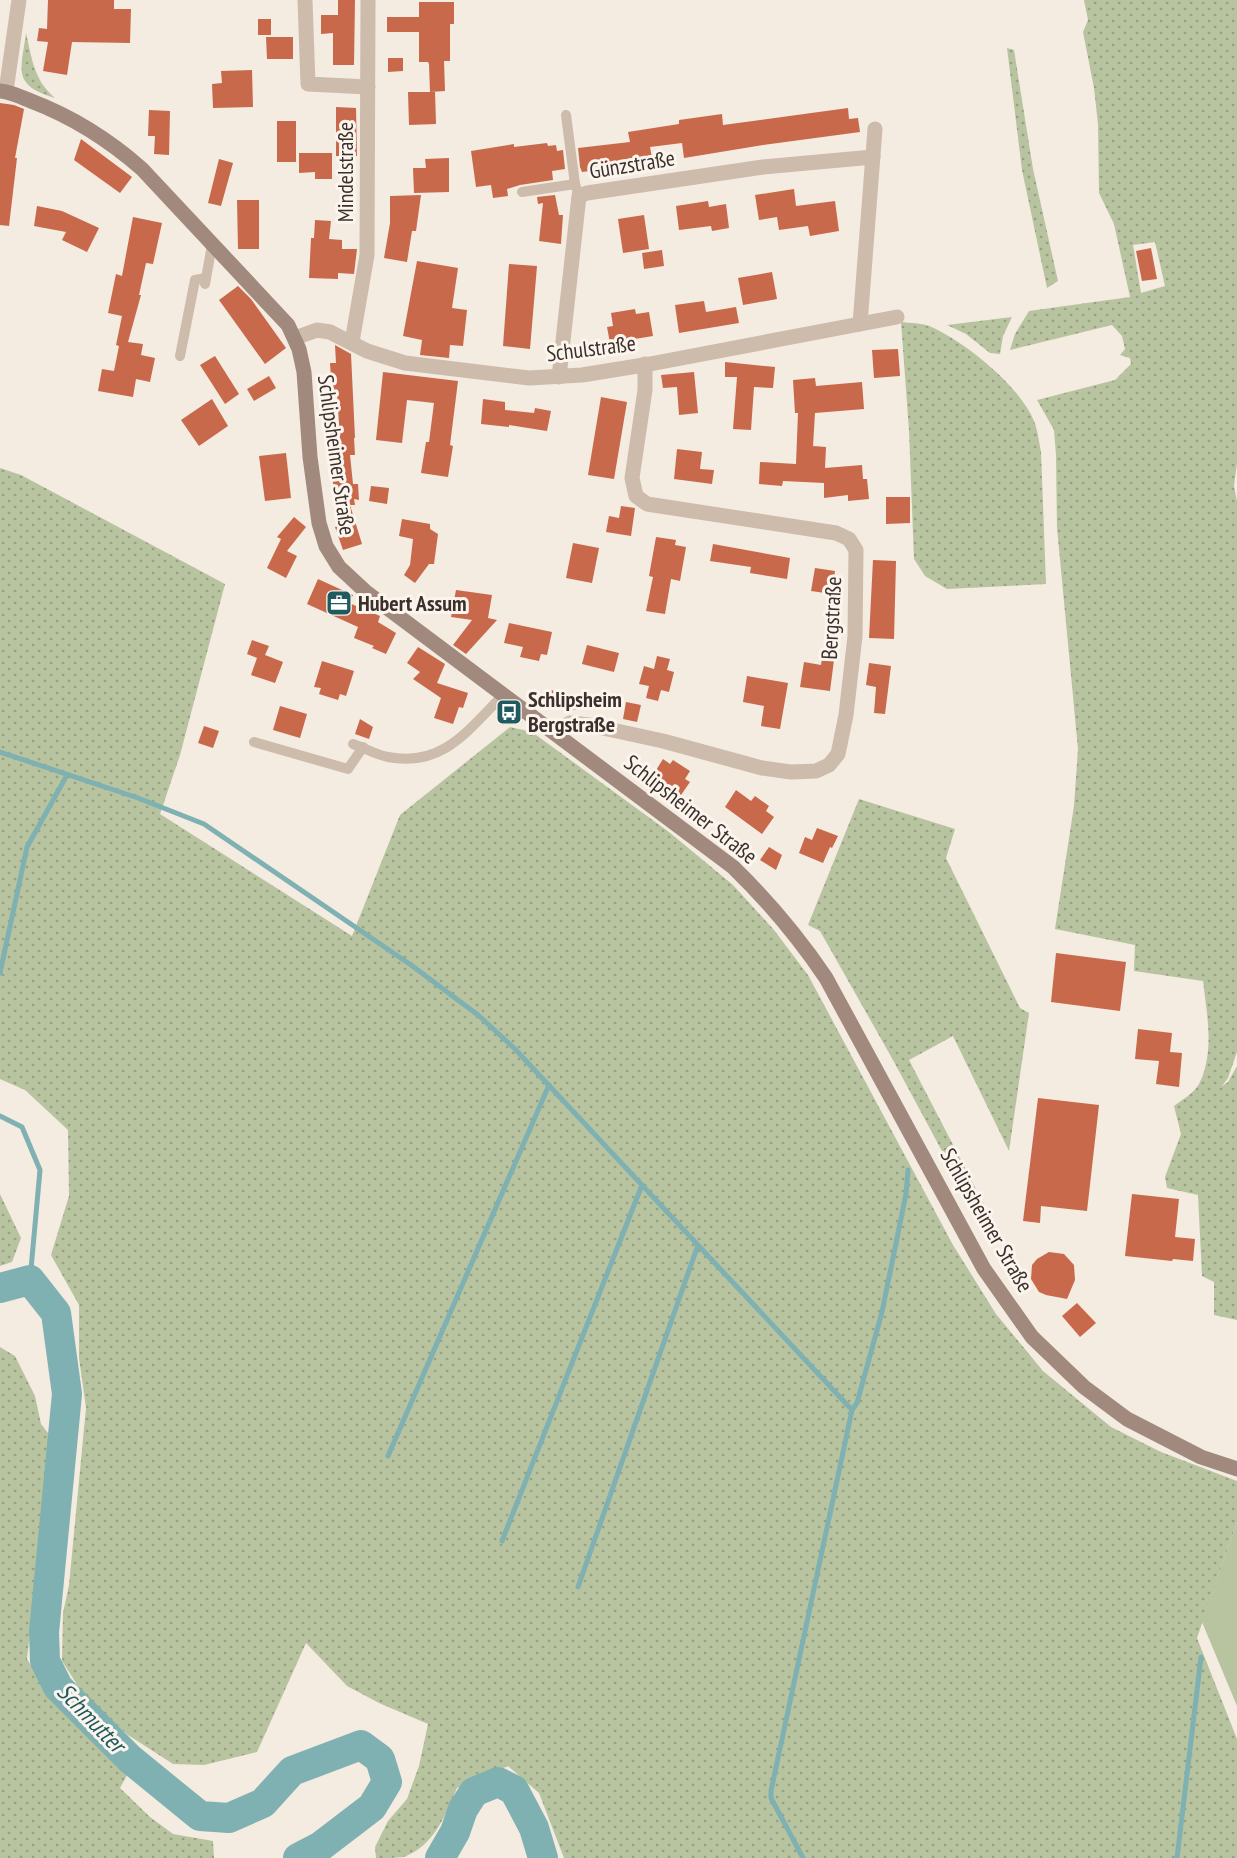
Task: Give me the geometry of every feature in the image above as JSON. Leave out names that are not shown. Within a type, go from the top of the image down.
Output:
[{"type":"street","points":[[3,91],[19,0]]},
{"type":"street","points":[[305,0],[308,84],[368,87]]},
{"type":"street","name":"Mindelstraße","points":[[352,342],[367,255],[368,0]]},
{"type":"street","name":"Schlipsheimer Straße","points":[[3,91],[61,113],[106,140],[142,169],[288,325],[295,338],[304,372],[310,457],[319,523],[326,546],[339,567],[366,592],[733,867],[799,938],[826,978],[984,1269],[1032,1337],[1084,1387],[1127,1419],[1201,1457],[1237,1469]]},
{"type":"street","points":[[860,324],[875,129]]},
{"type":"street","name":"Günzstraße","points":[[558,377],[577,190],[587,193],[763,167],[873,157]]},
{"type":"street","name":"Schulstraße","points":[[295,338],[317,330],[330,332],[367,351],[405,363],[529,378],[558,377],[645,364],[897,316]]},
{"type":"street","name":"Bergstraße","points":[[554,732],[570,723],[589,725],[663,741],[762,768],[791,772],[816,771],[829,765],[838,754],[846,715],[855,636],[856,550],[849,539],[836,533],[647,504],[636,496],[632,478],[645,390],[645,364]]},
{"type":"lane","points":[[522,192],[577,190],[566,115]]},
{"type":"lane","points":[[180,356],[195,280],[206,281],[212,245]]},
{"type":"lane","points":[[254,742],[348,769],[358,746],[386,757],[423,758],[440,753],[455,743],[504,694]]},
{"type":"green space","points":[[1084,0],[1237,0],[1237,463],[1234,486],[1237,501],[1237,1052],[1228,1078],[1222,1086],[1228,1082],[1237,1066],[1237,1320],[1214,1315],[1214,1282],[1202,1276],[1198,1195],[1167,1188],[1165,1177],[1181,1134],[1174,1106],[1197,1087],[1207,1059],[1208,1020],[1203,981],[1134,971],[1135,945],[1055,929],[1074,806],[1078,749],[1057,528],[1054,430],[1037,400],[1115,380],[1131,364],[1130,358],[1120,355],[1125,349],[1122,336],[1112,325],[1010,350],[1015,334],[1029,311],[1130,297],[1114,224],[1099,193],[1098,124],[1094,88],[1083,32],[1088,20]],"holes":[[[1155,242],[1165,286],[1141,293],[1133,245]]]},
{"type":"green space","points":[[26,33],[38,76],[55,98],[32,88],[22,75]]},
{"type":"green space","points":[[1007,48],[1014,50],[1033,169],[1058,281],[1047,288],[1022,170]]},
{"type":"green space","points":[[1012,317],[1003,336],[1000,354],[990,353],[966,334],[947,325]]},
{"type":"green space","points":[[901,322],[929,326],[958,342],[1003,379],[1027,407],[1034,421],[1041,452],[1046,584],[947,589],[925,576],[914,559],[909,430]]},
{"type":"green space","points":[[0,468],[21,475],[225,584],[180,755],[160,814],[352,936],[400,815],[510,727],[532,732],[669,832],[733,885],[774,930],[808,975],[953,1245],[996,1314],[1043,1371],[1111,1427],[1161,1452],[1237,1481],[1237,1522],[1197,1638],[1237,1739],[1237,1858],[564,1858],[539,1793],[508,1766],[457,1788],[438,1828],[415,1852],[404,1857],[376,1858],[375,1847],[388,1821],[407,1799],[419,1766],[428,1724],[347,1686],[306,1643],[257,1752],[204,1765],[173,1764],[128,1735],[87,1700],[62,1661],[63,1613],[69,1585],[86,1408],[79,1358],[79,1305],[51,1255],[69,1196],[68,1130],[25,1090],[0,1079]]},
{"type":"green space","points":[[859,799],[955,829],[946,858],[1020,1008],[1029,1013],[1009,1151],[953,1036],[909,1060],[989,1214],[978,1218],[820,931],[808,925]]},
{"type":"green space","points":[[0,1194],[21,1238],[12,1262],[0,1266]]},
{"type":"green space","points":[[0,1347],[15,1356],[35,1396],[41,1424],[52,1438],[27,1659],[43,1685],[127,1775],[120,1788],[150,1817],[173,1834],[213,1841],[214,1858],[0,1858]]},
{"type":"green space","points":[[1237,1522],[1237,1706],[1202,1622]]},
{"type":"building","points":[[48,0],[114,0],[114,9],[131,9],[130,43],[72,42],[67,75],[43,71],[48,42],[37,41],[39,28],[47,29]]},
{"type":"building","points":[[338,0],[355,0],[354,65],[333,65],[333,33],[321,34],[321,15],[338,15]]},
{"type":"building","points":[[419,2],[454,2],[454,24],[450,24],[450,61],[444,61],[445,91],[430,92],[429,64],[419,62],[419,32],[387,32],[387,17],[419,17]]},
{"type":"building","points":[[258,19],[271,19],[271,35],[258,35]]},
{"type":"building","points":[[266,37],[293,37],[293,59],[267,59]]},
{"type":"building","points":[[388,58],[403,58],[403,71],[388,72]]},
{"type":"building","points":[[252,70],[253,107],[213,108],[212,84],[222,83],[221,71]]},
{"type":"building","points":[[408,92],[435,92],[436,124],[409,125]]},
{"type":"building","points":[[0,103],[24,109],[15,158],[17,158],[9,226],[0,225]]},
{"type":"building","points":[[336,107],[356,108],[357,156],[336,156]]},
{"type":"building","points":[[848,108],[849,119],[858,118],[860,132],[684,158],[682,143],[650,147],[652,158],[620,163],[620,167],[582,172],[580,167],[578,148],[630,142],[628,132],[679,124],[679,120],[722,114],[723,125]]},
{"type":"building","points":[[149,110],[170,111],[169,155],[154,154],[155,136],[148,136]]},
{"type":"building","points":[[277,121],[296,121],[296,162],[277,162]]},
{"type":"building","points":[[81,139],[132,177],[120,193],[74,160]]},
{"type":"building","points":[[547,143],[548,146],[556,145],[557,151],[563,150],[565,169],[552,171],[553,180],[520,185],[507,189],[508,196],[493,198],[491,185],[476,187],[471,151],[514,144],[514,147]]},
{"type":"building","points":[[299,153],[332,153],[332,179],[315,179],[315,172],[299,173]]},
{"type":"building","points":[[449,158],[449,192],[414,193],[413,168],[426,168],[425,159]]},
{"type":"building","points":[[219,159],[233,163],[221,206],[208,203]]},
{"type":"building","points":[[794,189],[796,206],[835,201],[839,231],[810,236],[808,226],[779,230],[777,217],[759,220],[755,195]]},
{"type":"building","points":[[421,195],[416,231],[412,231],[407,262],[384,258],[390,223],[390,196]]},
{"type":"building","points":[[555,195],[559,215],[563,215],[561,244],[539,241],[543,203],[538,204],[537,197]]},
{"type":"building","points":[[237,200],[259,200],[259,249],[238,249]]},
{"type":"building","points":[[708,201],[709,207],[726,204],[729,228],[712,231],[711,226],[679,230],[676,206]]},
{"type":"building","points":[[37,206],[62,211],[99,228],[87,252],[62,240],[66,232],[34,226]]},
{"type":"building","points":[[644,215],[649,249],[623,253],[618,219]]},
{"type":"building","points":[[133,217],[162,223],[153,264],[146,263],[139,295],[141,295],[128,342],[143,344],[141,355],[155,358],[150,382],[136,379],[133,397],[98,391],[102,369],[114,371],[122,316],[108,313],[116,274],[122,276]]},
{"type":"building","points":[[315,220],[331,221],[329,239],[342,240],[342,249],[357,249],[354,274],[338,273],[338,279],[309,278],[311,238],[314,238]]},
{"type":"building","points":[[1151,248],[1157,279],[1142,281],[1136,251]]},
{"type":"building","points":[[662,250],[664,266],[644,269],[642,253]]},
{"type":"building","points":[[417,261],[458,268],[452,308],[467,310],[463,346],[450,345],[449,358],[420,355],[422,340],[403,336]]},
{"type":"building","points":[[509,264],[537,266],[530,349],[503,346]]},
{"type":"building","points":[[772,272],[777,299],[743,305],[738,278]]},
{"type":"building","points":[[238,286],[251,299],[286,348],[265,364],[219,300]]},
{"type":"building","points":[[704,301],[706,312],[736,307],[739,323],[679,333],[675,305]]},
{"type":"building","points":[[635,309],[636,314],[649,312],[653,336],[610,343],[607,327],[613,326],[611,313]]},
{"type":"building","points":[[335,345],[351,354],[355,455],[350,455],[353,484],[358,484],[359,500],[354,499],[355,505],[350,505],[362,544],[343,550],[335,527],[337,526],[329,440],[340,439],[337,393],[332,393],[330,363],[336,363]]},
{"type":"building","points":[[898,349],[900,376],[874,378],[872,350]]},
{"type":"building","points":[[215,356],[239,394],[225,404],[200,365]]},
{"type":"building","points":[[725,362],[775,367],[773,388],[754,387],[751,430],[733,429],[737,377],[725,377]]},
{"type":"building","points":[[383,372],[458,381],[448,477],[421,473],[426,442],[429,442],[434,403],[407,400],[402,443],[376,440]]},
{"type":"building","points":[[694,372],[698,413],[679,415],[677,387],[663,388],[661,375]]},
{"type":"building","points":[[269,376],[276,388],[254,401],[247,389]]},
{"type":"building","points":[[815,378],[816,386],[862,382],[864,409],[815,413],[813,446],[826,447],[825,468],[862,465],[863,479],[867,479],[869,499],[848,501],[848,495],[824,498],[824,483],[783,481],[782,486],[759,484],[760,462],[796,464],[798,413],[795,413],[793,380]]},
{"type":"building","points":[[601,397],[627,402],[614,479],[588,475]]},
{"type":"building","points":[[212,399],[228,426],[199,446],[181,420]]},
{"type":"building","points":[[483,399],[505,402],[505,410],[534,413],[535,408],[551,411],[547,431],[509,425],[509,427],[481,424]]},
{"type":"building","points":[[677,449],[702,452],[700,469],[714,470],[712,484],[674,479]]},
{"type":"building","points":[[286,453],[291,498],[265,501],[259,456]]},
{"type":"building","points":[[371,486],[389,488],[387,504],[369,501]]},
{"type":"building","points":[[886,497],[910,497],[910,523],[886,524]]},
{"type":"building","points":[[621,506],[635,508],[631,536],[606,532],[609,516],[619,518]]},
{"type":"building","points":[[294,517],[306,527],[287,551],[297,556],[286,578],[267,568],[281,539],[277,537]]},
{"type":"building","points":[[402,519],[430,524],[430,529],[438,534],[434,564],[429,564],[415,583],[404,575],[410,565],[413,539],[399,536]]},
{"type":"building","points":[[656,537],[676,540],[675,545],[686,547],[680,581],[671,579],[665,614],[646,611],[653,577],[649,576]]},
{"type":"building","points":[[573,543],[599,548],[592,583],[566,578]]},
{"type":"building","points":[[713,544],[790,558],[787,579],[750,573],[751,567],[710,561]]},
{"type":"building","points":[[873,560],[896,561],[894,639],[869,638]]},
{"type":"building","points":[[815,568],[835,571],[832,594],[811,591]]},
{"type":"building","points":[[318,579],[353,595],[349,603],[380,616],[378,622],[396,633],[386,654],[354,638],[358,627],[307,604]]},
{"type":"building","points":[[456,590],[492,595],[488,618],[497,620],[466,654],[453,645],[472,620],[451,617]]},
{"type":"building","points":[[509,623],[552,632],[547,655],[541,654],[539,661],[520,657],[523,647],[504,643]]},
{"type":"building","points":[[252,640],[269,646],[265,655],[283,662],[275,683],[251,675],[257,658],[247,654]]},
{"type":"building","points":[[587,645],[619,653],[614,672],[582,664]]},
{"type":"building","points":[[418,647],[445,664],[437,683],[468,693],[463,708],[459,707],[453,724],[434,718],[441,698],[413,679],[420,672],[407,663]]},
{"type":"building","points":[[657,656],[670,659],[667,670],[674,672],[669,692],[661,690],[658,701],[646,698],[649,686],[639,684],[644,666],[654,669]]},
{"type":"building","points":[[822,658],[834,660],[830,691],[800,687],[804,662],[821,665]]},
{"type":"building","points":[[322,661],[354,671],[346,696],[340,694],[338,700],[319,694],[321,688],[314,687]]},
{"type":"building","points":[[869,663],[891,666],[885,714],[874,713],[876,687],[866,685]]},
{"type":"building","points":[[747,676],[788,683],[780,729],[761,726],[764,706],[743,702]]},
{"type":"building","points":[[550,690],[581,695],[579,710],[547,706]]},
{"type":"building","points":[[626,702],[641,705],[637,722],[623,719]]},
{"type":"building","points":[[280,706],[307,714],[300,738],[273,730]]},
{"type":"building","points":[[360,719],[373,727],[369,739],[355,734]]},
{"type":"building","points":[[204,726],[219,731],[213,748],[198,743]]},
{"type":"building","points":[[663,759],[670,764],[673,760],[690,771],[685,779],[690,782],[681,795],[653,775]]},
{"type":"building","points":[[736,790],[751,801],[755,796],[769,806],[766,811],[774,817],[762,834],[725,807]]},
{"type":"building","points":[[817,828],[838,836],[823,863],[799,853],[805,837],[812,840]]},
{"type":"building","points":[[769,847],[782,855],[776,870],[760,860]]},
{"type":"building","points":[[1056,953],[1126,962],[1120,1011],[1051,1002]]},
{"type":"building","points":[[1138,1029],[1172,1033],[1170,1052],[1182,1053],[1179,1087],[1156,1084],[1159,1061],[1135,1059]]},
{"type":"building","points":[[1038,1098],[1099,1105],[1087,1211],[1041,1206],[1040,1223],[1023,1221]]},
{"type":"building","points":[[1132,1194],[1179,1199],[1175,1237],[1195,1239],[1193,1261],[1125,1256]]},
{"type":"building","points":[[1049,1252],[1064,1254],[1074,1265],[1075,1280],[1067,1299],[1039,1292],[1031,1279],[1032,1265]]},
{"type":"building","points":[[1077,1303],[1096,1323],[1080,1337],[1062,1316]]},
{"type":"waterway","points":[[0,752],[138,798],[204,824],[411,965],[478,1015],[514,1048],[852,1410],[771,1791],[771,1798],[803,1858]]},
{"type":"waterway","points":[[0,973],[27,847],[67,775]]},
{"type":"waterway","points":[[388,1456],[549,1085]]},
{"type":"waterway","points":[[0,1116],[22,1127],[40,1170],[30,1280]]},
{"type":"waterway","points":[[852,1410],[857,1403],[882,1312],[906,1194],[908,1170]]},
{"type":"waterway","points":[[502,1541],[642,1185]]},
{"type":"waterway","points":[[578,1587],[698,1245]]},
{"type":"waterway","name":"Schmutter","points":[[0,1288],[30,1280],[56,1313],[67,1394],[44,1632],[45,1661],[58,1687],[130,1759],[200,1816],[229,1818],[263,1803],[292,1771],[361,1745],[380,1759],[387,1782],[372,1807],[321,1846],[298,1858]]},
{"type":"waterway","points":[[1177,1858],[1201,1657]]},
{"type":"waterway","name":"Schmutter","points":[[440,1858],[455,1832],[463,1809],[474,1792],[498,1782],[514,1790],[534,1828],[543,1858]]},
{"type":"place","name":"Hubert Assum","points":[[339,603]]},
{"type":"place","name":"Schlipsheim Bergstraße","points":[[509,712]]}]
